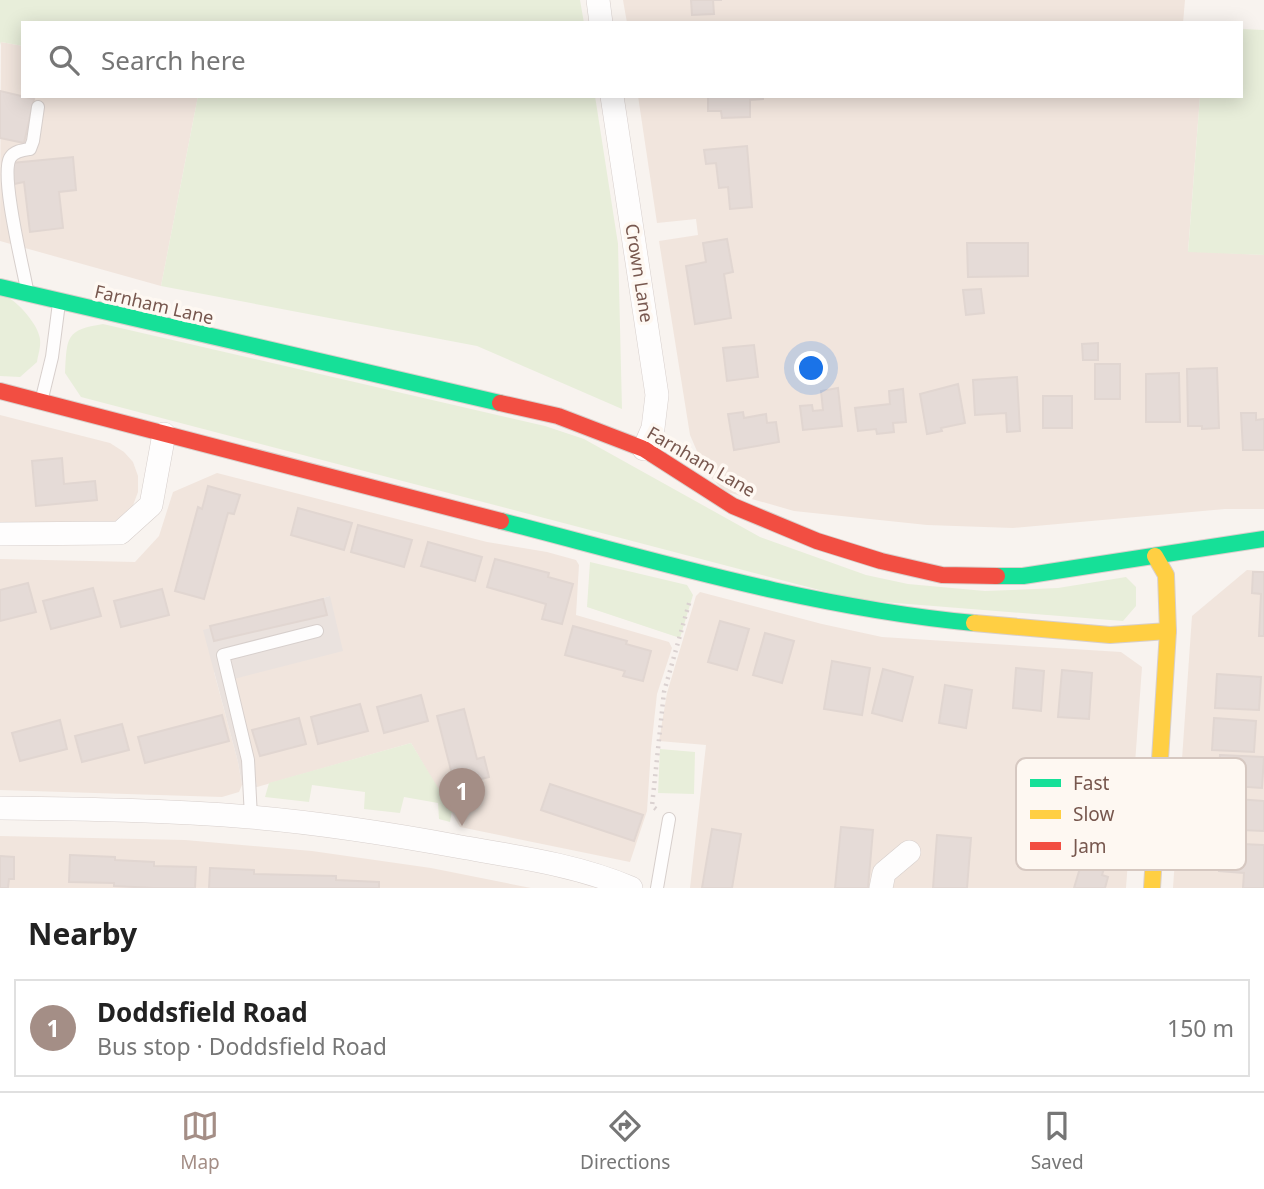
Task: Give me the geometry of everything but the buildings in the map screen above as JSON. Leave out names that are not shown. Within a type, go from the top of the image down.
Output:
[{"type":"street","points":[[598,0],[601,21]]},
{"type":"street","name":"Crown Lane","points":[[612,98],[657,395],[653,428],[644,449]]},
{"type":"street","name":"Farnham Lane","points":[[0,287],[558,416],[644,449],[733,506],[817,541],[881,561],[942,575],[1023,576],[1264,538]]},
{"type":"street","points":[[0,391],[751,586],[932,619],[1110,635],[1168,631]]},
{"type":"street","points":[[0,534],[120,533],[151,505],[164,434]]},
{"type":"street","points":[[1154,556],[1166,575],[1168,631],[1160,758]]},
{"type":"street","points":[[0,808],[136,810],[251,817],[376,832],[531,859],[606,878],[631,888]]},
{"type":"street","points":[[881,888],[884,873],[909,852]]},
{"type":"street","points":[[1152,888],[1153,870]]},
{"type":"lane","points":[[27,294],[14,229],[8,171],[9,159],[15,152],[30,149],[37,107]]},
{"type":"lane","points":[[41,401],[52,357],[59,302]]},
{"type":"lane","points":[[251,817],[248,760],[222,655],[317,631]]},
{"type":"lane","points":[[657,888],[669,820]]},
{"type":"path","points":[[669,820],[652,806],[664,692],[698,572]]},
{"type":"shaded area","points":[[623,0],[1185,0],[1183,21],[627,21]]},
{"type":"shaded area","points":[[1,42],[21,46],[21,98],[198,98],[161,286],[0,241]]},
{"type":"shaded area","points":[[638,98],[1200,98],[1188,251],[1264,255],[1264,509],[1225,509],[1013,528],[927,525],[794,511],[724,491],[706,472],[690,435],[659,241],[698,235],[696,219],[657,223]]},
{"type":"shaded area","points":[[0,415],[110,443],[124,452],[133,462],[138,476],[138,492],[132,508],[124,517],[106,525],[0,523]]},
{"type":"shaded area","points":[[217,473],[487,542],[576,560],[579,565],[576,615],[669,642],[672,648],[657,694],[647,811],[630,862],[460,827],[411,743],[257,787],[230,680],[330,596],[260,614],[214,672],[238,762],[242,785],[239,792],[222,797],[0,790],[0,559],[135,562],[159,536],[173,492]]},
{"type":"shaded area","points":[[1247,570],[1264,571],[1264,888],[1173,888],[1174,870],[1246,870],[1246,758],[1182,758],[1192,616]]},
{"type":"shaded area","points":[[700,592],[882,637],[1121,652],[1142,667],[1135,758],[1016,758],[1016,870],[1127,870],[1126,888],[690,888],[706,745],[659,741],[667,693],[696,596]]},
{"type":"shaded area","points":[[330,596],[343,651],[230,680],[257,787],[242,785],[203,630]]},
{"type":"shaded area","points":[[0,836],[185,840],[312,851],[431,868],[531,888],[0,888]]},
{"type":"green space","points":[[0,0],[580,0],[584,21],[21,21],[21,46],[1,42],[0,45]]},
{"type":"green space","points":[[1243,29],[1264,30],[1264,255],[1188,252],[1200,98],[1243,98]]},
{"type":"green space","points":[[198,98],[595,98],[618,244],[622,409],[477,346],[161,286]]},
{"type":"green space","points":[[0,294],[12,300],[25,312],[39,333],[37,362],[20,377],[0,376]]},
{"type":"green space","points":[[103,324],[545,426],[584,439],[760,537],[866,575],[908,584],[985,591],[1058,588],[1126,577],[1136,587],[1136,606],[1123,621],[858,600],[81,397],[65,373],[68,343],[75,332]]},
{"type":"green space","points":[[590,562],[687,585],[693,595],[680,638],[587,607]]},
{"type":"green space","points":[[411,743],[452,811],[450,822],[439,819],[438,803],[404,797],[400,813],[364,809],[365,792],[312,785],[309,802],[265,797],[269,783]]},
{"type":"green space","points":[[660,749],[695,752],[694,794],[658,793]]},
{"type":"traffic: fast","points":[[0,287],[500,403]]},
{"type":"traffic: fast","points":[[501,521],[794,595],[914,616],[974,623]]},
{"type":"traffic: fast","points":[[997,576],[1023,576],[1264,539]]},
{"type":"traffic: slow","points":[[1155,556],[1166,575],[1168,631],[1160,758]]},
{"type":"traffic: slow","points":[[974,623],[1110,635],[1168,631]]},
{"type":"traffic: slow","points":[[1152,888],[1153,870]]},
{"type":"traffic: jam","points":[[0,391],[501,521]]},
{"type":"traffic: jam","points":[[500,403],[558,416],[644,449],[733,506],[817,541],[881,561],[942,575],[997,576]]},
{"type":"place","name":"Doddsfield Road","points":[[462,826]]}]
